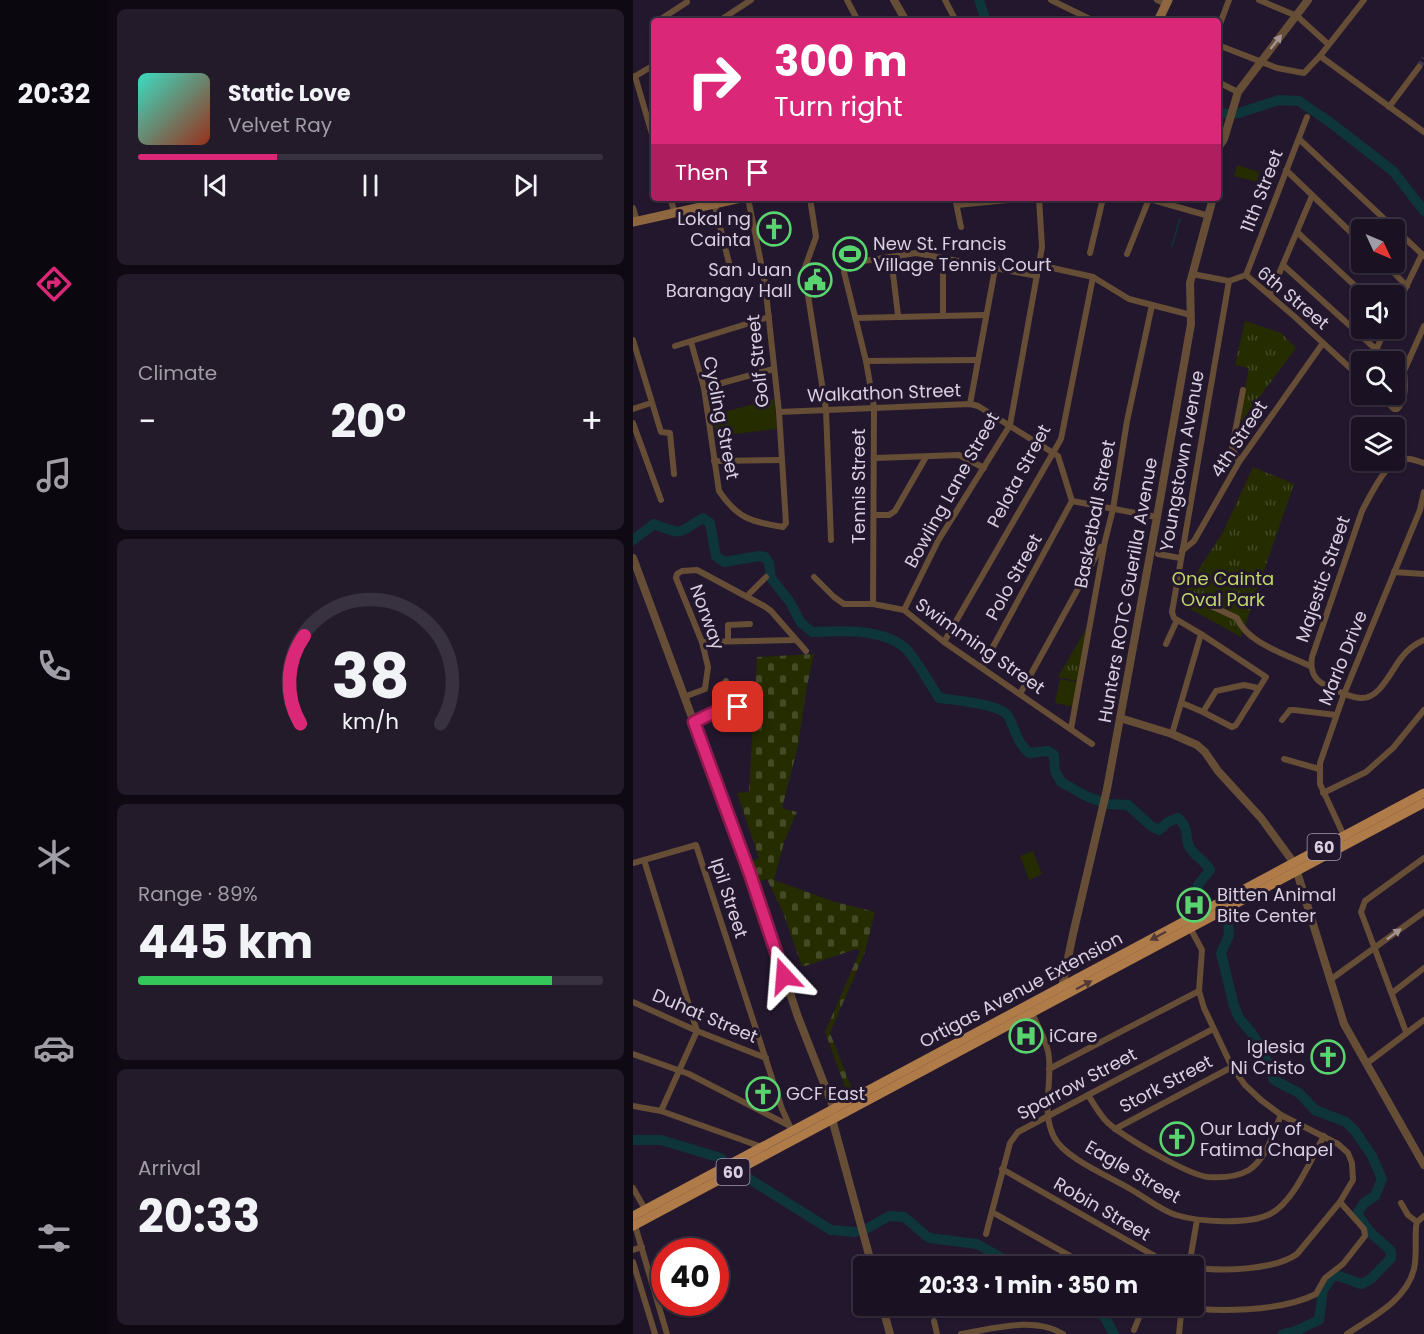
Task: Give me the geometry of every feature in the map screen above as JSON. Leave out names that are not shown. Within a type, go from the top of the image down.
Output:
[{"type":"main road","points":[[1159,18],[1164,1]]},
{"type":"main road","points":[[635,222],[714,201]]},
{"type":"main road","name":"Ortigas Avenue Extension","points":[[633,1222],[1062,987],[1213,912],[1407,807],[1424,793]]},
{"type":"main road","name":"Ortigas Avenue Extension","points":[[1295,867],[1344,836],[1407,807],[1424,803]]},
{"type":"main road","name":"Ortigas Avenue Extension","points":[[633,1222],[645,1209],[762,1147],[790,1128],[833,1114],[1032,1013],[1188,925]]},
{"type":"street","points":[[724,18],[751,0]]},
{"type":"street","points":[[847,0],[856,18]]},
{"type":"street","points":[[894,0],[901,18]]},
{"type":"street","points":[[945,0],[954,18]]},
{"type":"street","points":[[1051,0],[1088,18]]},
{"type":"street","points":[[1221,21],[1229,0]]},
{"type":"street","points":[[1259,0],[1297,16],[1329,44]]},
{"type":"street","points":[[1221,144],[1230,123],[1232,108],[1238,92],[1308,0]]},
{"type":"street","points":[[1221,46],[1277,68],[1304,73],[1364,0]]},
{"type":"street","points":[[663,18],[687,2]]},
{"type":"street","points":[[1320,56],[1424,132]]},
{"type":"street","points":[[651,67],[634,77],[651,131]]},
{"type":"street","points":[[1389,107],[1419,67]]},
{"type":"street","points":[[1221,84],[1238,92]]},
{"type":"street","name":"11th Street","points":[[1246,276],[1307,117]]},
{"type":"street","points":[[1299,139],[1423,255],[1405,290]]},
{"type":"street","points":[[1286,170],[1351,233]]},
{"type":"street","points":[[1270,295],[1312,196]]},
{"type":"street","points":[[671,201],[675,213]]},
{"type":"street","points":[[714,201],[730,267]]},
{"type":"street","name":"Golf Street","points":[[748,201],[765,283],[779,412],[786,523]]},
{"type":"street","points":[[810,201],[816,237],[804,270],[826,410],[831,540]]},
{"type":"street","points":[[956,201],[961,227]]},
{"type":"street","name":"Bowling Lane Street","points":[[904,610],[938,541],[1010,425],[1042,246],[1039,201]]},
{"type":"street","points":[[1091,253],[1100,201]]},
{"type":"street","points":[[1127,254],[1147,201]]},
{"type":"street","points":[[1158,201],[1209,216]]},
{"type":"street","name":"Hunters ROTC Guerilla Avenue","points":[[1062,987],[1107,789],[1187,349],[1191,315],[1190,283],[1212,201]]},
{"type":"street","points":[[633,208],[635,222]]},
{"type":"street","points":[[1297,232],[1355,285]]},
{"type":"street","points":[[898,315],[891,257],[916,253],[995,268],[1038,270],[1093,277],[1125,297],[1191,315]]},
{"type":"street","name":"Tennis Street","points":[[873,604],[874,407],[844,264],[891,257]]},
{"type":"street","points":[[943,258],[943,315]]},
{"type":"street","points":[[1284,265],[1376,350],[1381,339]]},
{"type":"street","points":[[970,404],[995,268]]},
{"type":"street","points":[[1394,273],[1407,286]]},
{"type":"street","name":"6th Street","points":[[1192,274],[1229,281],[1246,276],[1351,369]]},
{"type":"street","name":"Pelota Street","points":[[944,642],[1061,439],[1093,277]]},
{"type":"street","name":"Youngstown Avenue","points":[[1177,620],[1172,612],[1229,281]]},
{"type":"street","name":"Basketball Street","points":[[1071,729],[1105,541],[1152,305]]},
{"type":"street","points":[[856,318],[898,315],[985,315]]},
{"type":"street","points":[[675,346],[768,317]]},
{"type":"street","points":[[1405,369],[1424,326]]},
{"type":"street","points":[[633,340],[662,433],[670,433],[674,474]]},
{"type":"street","name":"Cycling Street","points":[[691,342],[703,388],[719,491],[728,505],[741,517],[759,524],[783,526],[786,523]]},
{"type":"street","name":"4th Street","points":[[1181,555],[1194,541],[1241,459],[1323,343]]},
{"type":"street","points":[[866,361],[977,360]]},
{"type":"street","points":[[703,388],[773,369]]},
{"type":"street","points":[[1241,459],[1233,453],[1232,448],[1243,390]]},
{"type":"street","points":[[633,409],[651,403]]},
{"type":"street","name":"Walkathon Street","points":[[779,412],[970,404],[978,406],[1053,452]]},
{"type":"street","points":[[633,423],[661,501]]},
{"type":"street","points":[[1053,452],[1062,463],[1072,501],[1157,517]]},
{"type":"street","points":[[875,459],[959,455],[984,468]]},
{"type":"street","points":[[875,515],[889,515],[895,511],[926,457]]},
{"type":"street","name":"Majestic Street","points":[[1424,463],[1404,458],[1397,459],[1390,465],[1371,494],[1362,511],[1310,666],[1319,682],[1344,694],[1361,699],[1369,698],[1381,687],[1402,656],[1415,644],[1424,640]]},
{"type":"street","points":[[714,461],[781,460]]},
{"type":"street","name":"Marlo Drive","points":[[1344,836],[1323,793],[1319,769],[1336,715],[1420,510],[1424,492]]},
{"type":"street","name":"Polo Street","points":[[982,667],[1072,501]]},
{"type":"street","points":[[1184,538],[1194,541]]},
{"type":"street","points":[[1020,694],[1105,541]]},
{"type":"street","points":[[1158,554],[1181,555]]},
{"type":"street","points":[[633,558],[750,874],[833,1114],[868,1256]]},
{"type":"street","name":"Norway","points":[[684,697],[705,689],[709,671],[702,642],[676,578],[677,574],[682,571],[697,570],[747,596]]},
{"type":"street","points":[[1394,572],[1424,574]]},
{"type":"street","points":[[766,577],[747,596],[771,611],[806,651]]},
{"type":"street","name":"Swimming Street","points":[[814,577],[844,604],[873,604],[904,610],[944,642],[1092,744]]},
{"type":"street","points":[[1209,606],[1237,618],[1242,629],[1259,641],[1310,666]]},
{"type":"street","points":[[1166,644],[1177,620],[1266,677],[1236,725],[1231,727],[1182,703]]},
{"type":"street","points":[[728,641],[728,625],[750,624]]},
{"type":"street","points":[[1172,734],[1201,634]]},
{"type":"street","points":[[702,642],[795,640]]},
{"type":"street","points":[[723,723],[719,710],[726,681]]},
{"type":"street","points":[[1203,712],[1216,691],[1244,685],[1258,688]]},
{"type":"street","points":[[694,722],[719,710],[738,707]]},
{"type":"street","points":[[1282,720],[1290,710],[1336,715]]},
{"type":"street","points":[[1323,793],[1366,772],[1393,748],[1424,710]]},
{"type":"street","points":[[1120,718],[1172,734],[1197,745],[1261,818],[1295,867],[1344,1024],[1421,1153],[1424,1166]]},
{"type":"street","points":[[1284,759],[1319,769]]},
{"type":"street","name":"Ipil Street","points":[[643,860],[696,845],[790,1128]]},
{"type":"street","points":[[1406,1032],[1361,912],[1365,901],[1424,858]]},
{"type":"street","points":[[633,863],[643,860],[697,1031],[661,1111]]},
{"type":"street","points":[[1330,980],[1424,912]]},
{"type":"street","name":"Robin Street","points":[[1188,925],[1202,950],[1199,991],[1204,1008],[1232,1067],[1245,1085],[1281,1115],[1324,1136],[1348,1153],[1352,1163],[1353,1180],[1340,1202],[1297,1254],[1290,1259],[1266,1265],[1211,1270],[1204,1269]]},
{"type":"street","points":[[1392,993],[1424,968]]},
{"type":"street","points":[[1049,1070],[1199,991]]},
{"type":"street","name":"Duhat Street","points":[[633,1002],[697,1031],[766,1058]]},
{"type":"street","name":"Eagle Street","points":[[1032,1013],[1048,1051],[1048,1116],[1054,1137],[1060,1145],[1077,1158],[1173,1214],[1197,1220],[1248,1219],[1269,1215],[1281,1207],[1291,1194],[1324,1136]]},
{"type":"street","points":[[1366,1064],[1424,1020]]},
{"type":"street","name":"Sparrow Street","points":[[986,1234],[1002,1169],[1013,1137],[1018,1132],[1213,1029]]},
{"type":"street","points":[[633,1054],[681,1070],[790,1128]]},
{"type":"street","name":"Stork Street","points":[[1115,1129],[1232,1067]]},
{"type":"street","points":[[1089,1095],[1104,1120],[1115,1129],[1190,1171],[1206,1177],[1236,1176],[1250,1169],[1261,1157],[1281,1115]]},
{"type":"street","points":[[633,1106],[661,1111],[762,1147]]},
{"type":"street","name":"Robin Street","points":[[1002,1169],[1155,1256]]},
{"type":"street","points":[[633,1188],[645,1209]]},
{"type":"street","points":[[1204,1309],[1216,1311],[1285,1305],[1316,1294],[1325,1278],[1343,1264],[1365,1236],[1364,1229],[1340,1202]]},
{"type":"street","points":[[1401,1203],[1408,1215],[1417,1222]]},
{"type":"street","points":[[992,1212],[1070,1256]]},
{"type":"street","points":[[1347,1334],[1359,1331],[1401,1294],[1410,1279],[1415,1261],[1417,1222],[1424,1216]]},
{"type":"street","points":[[1192,1256],[1197,1220]]},
{"type":"street","points":[[633,1222],[667,1334]]},
{"type":"street","points":[[633,1250],[642,1247]]},
{"type":"street","points":[[633,1262],[655,1334]]},
{"type":"street","points":[[885,1316],[890,1334]]},
{"type":"street","points":[[1134,1330],[1140,1316]]},
{"type":"street","points":[[1179,1334],[1180,1316]]},
{"type":"street","points":[[934,1321],[937,1334]]},
{"type":"street","points":[[961,1334],[1034,1325],[1063,1334]]},
{"type":"green space","points":[[1237,165],[1259,172],[1257,182],[1234,176]]},
{"type":"green space","points":[[1245,321],[1281,333],[1296,348],[1237,427],[1249,368],[1235,365]]},
{"type":"green space","points":[[774,399],[777,429],[716,436],[712,415]]},
{"type":"green space","name":"One Cainta Oval Park","points":[[1253,467],[1294,484],[1241,637],[1178,602],[1223,532]]},
{"type":"green space","points":[[1090,622],[1078,681],[1058,677]]},
{"type":"green space","points":[[814,654],[798,746],[782,808],[797,812],[784,842],[774,880],[832,901],[875,912],[865,952],[830,1033],[852,1089],[847,1092],[825,1032],[860,951],[856,949],[802,967],[784,915],[767,879],[754,883],[747,863],[759,858],[737,793],[749,792],[757,657]]},
{"type":"green space","points":[[1060,679],[1077,682],[1073,707],[1055,703]]},
{"type":"green space","points":[[1033,851],[1042,874],[1029,880],[1020,856]]},
{"type":"waterway","points":[[979,0],[985,18]]},
{"type":"waterway","points":[[1221,114],[1239,113],[1279,100],[1299,101],[1393,171],[1424,211]]},
{"type":"waterway","points":[[1172,246],[1180,219]]},
{"type":"waterway","points":[[633,540],[654,524],[680,531],[703,518],[710,523],[716,556],[724,562],[765,557],[769,563],[771,578],[790,602],[801,623],[812,632],[860,632],[884,636],[895,641],[912,656],[939,698],[977,703],[1004,712],[1029,753],[1048,751],[1054,755],[1055,771],[1061,782],[1088,797],[1109,804],[1128,805],[1151,826],[1159,830],[1168,822],[1178,818],[1185,827],[1190,848],[1210,870],[1198,885],[1199,895],[1228,920],[1229,935],[1221,953],[1234,1006],[1239,1018],[1263,1051],[1274,1080],[1299,1093],[1315,1110],[1346,1122],[1372,1156],[1382,1179],[1375,1196],[1364,1203],[1357,1214],[1369,1231],[1391,1251],[1391,1258],[1371,1279],[1361,1284],[1334,1274],[1323,1290],[1319,1320],[1296,1331],[1283,1334]]},
{"type":"waterway","points":[[633,1140],[661,1140],[721,1158]]},
{"type":"waterway","points":[[743,1175],[831,1230],[855,1232]]},
{"type":"waterway","points":[[868,1228],[889,1216],[904,1217],[929,1238],[977,1244],[998,1256]]},
{"type":"waterway","points":[[1104,1316],[1114,1334]]},
{"type":"tunnel","points":[[1419,67],[1424,58]]},
{"type":"place","name":"Lokal ng Cainta","points":[[774,229]]},
{"type":"place","name":"New St. Francis Village Tennis Court","points":[[850,254]]},
{"type":"place","name":"San Juan Barangay Hall","points":[[815,280]]},
{"type":"place","name":"Bitten Animal Bite Center","points":[[1194,905]]},
{"type":"place","name":"iCare","points":[[1026,1036]]},
{"type":"place","name":"Iglesia Ni Cristo","points":[[1328,1057]]},
{"type":"place","name":"GCF East","points":[[763,1094]]},
{"type":"place","name":"Our Lady of Fatima Chapel","points":[[1177,1139]]},
{"type":"route","points":[[738,707],[721,709],[694,722],[750,874],[784,976]]}]
